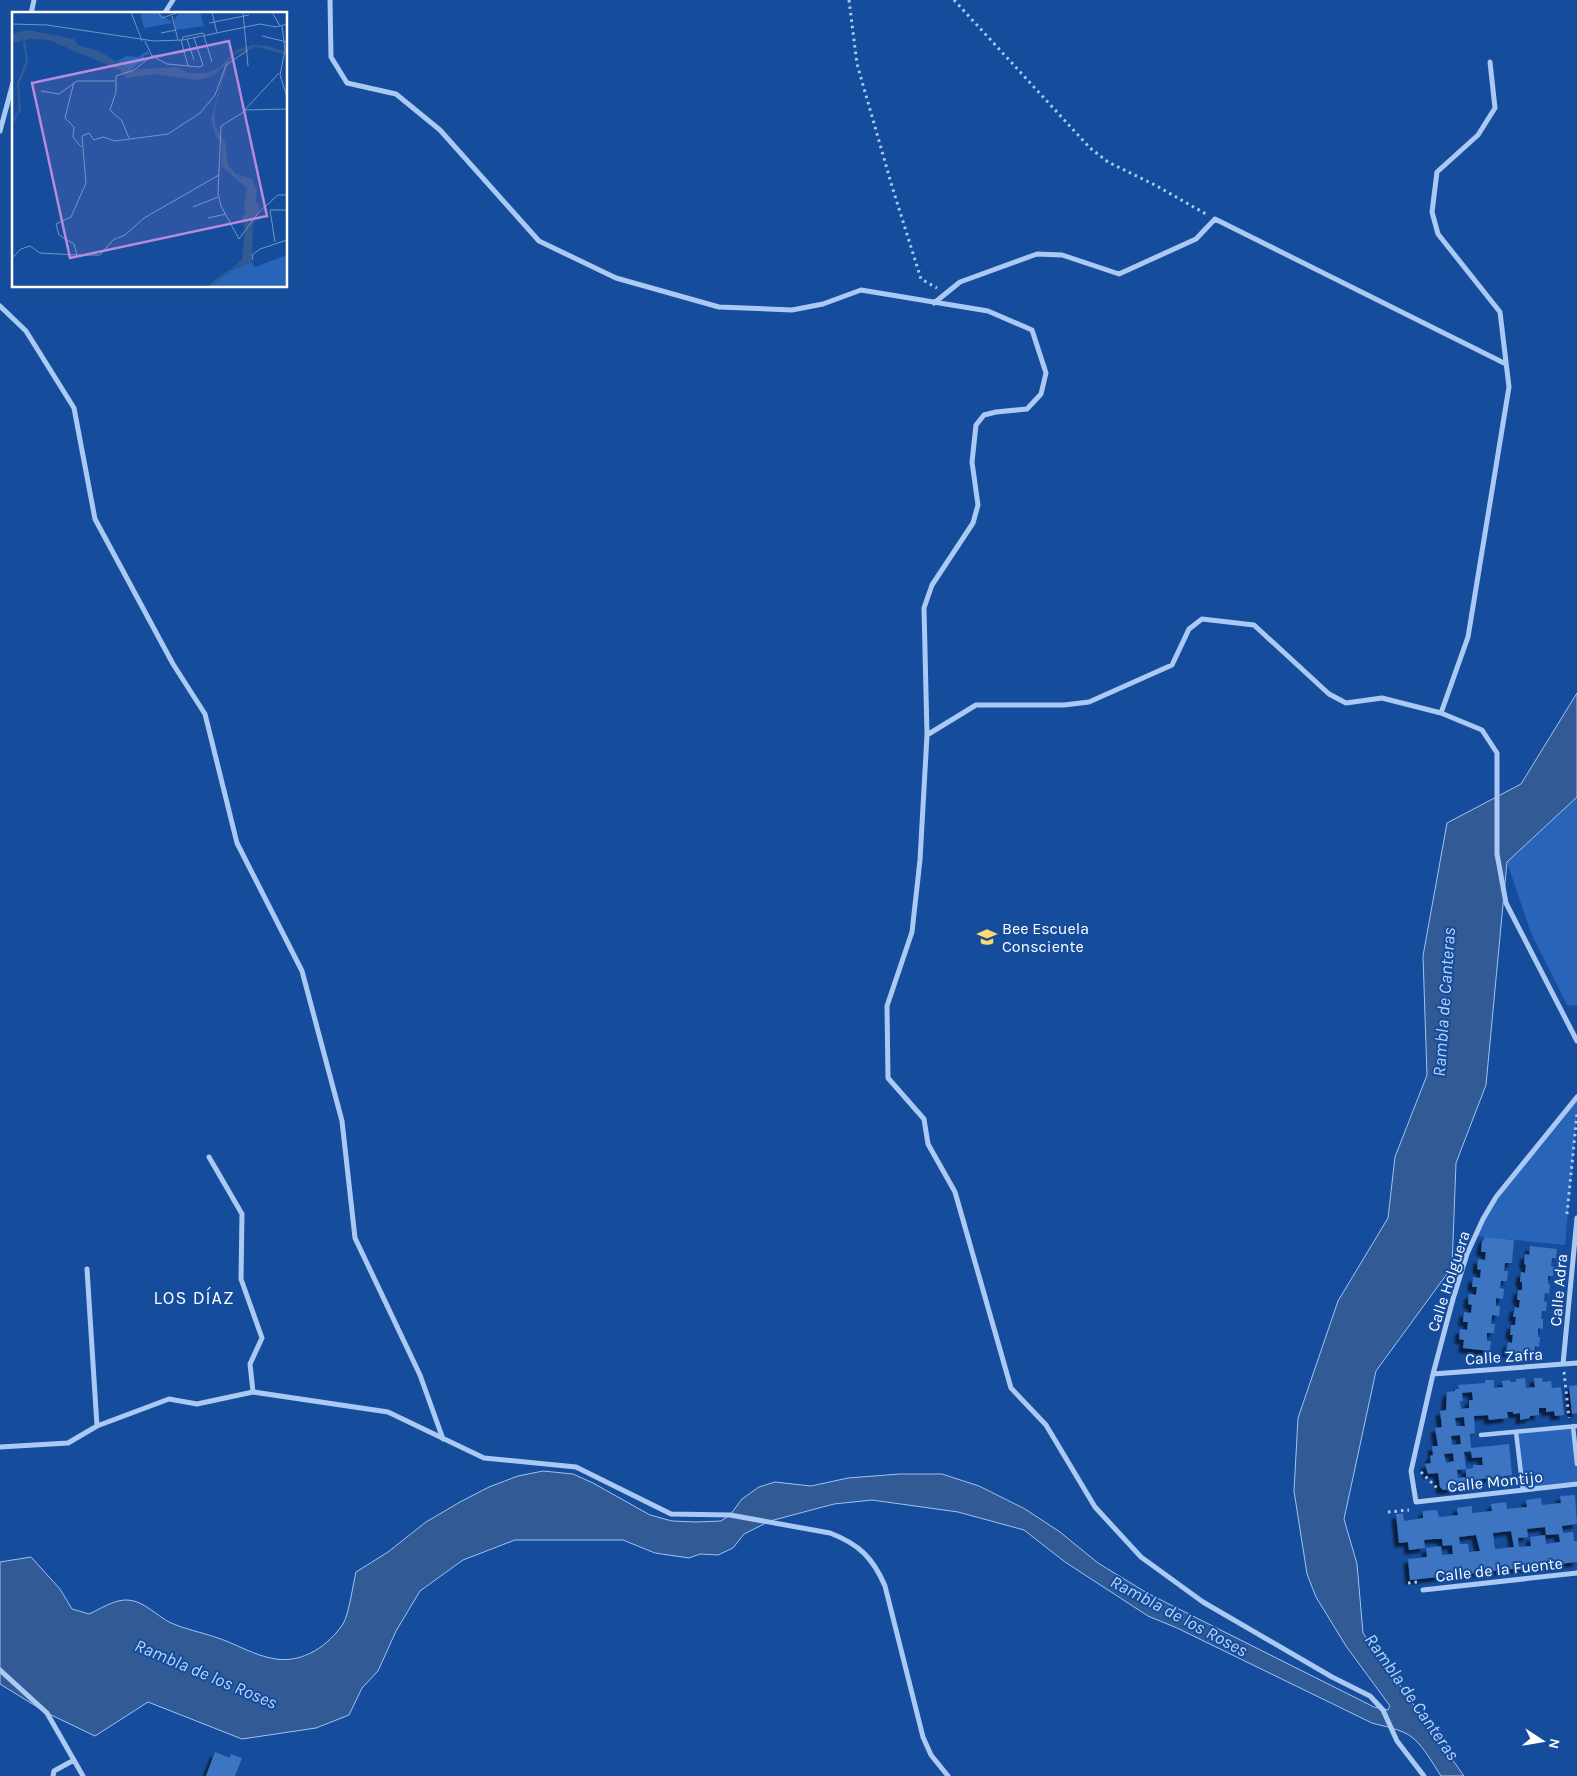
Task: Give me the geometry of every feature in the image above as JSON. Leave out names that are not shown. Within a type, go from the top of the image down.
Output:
[{"type":"street","points":[[165,12],[173,0]]},
{"type":"street","points":[[330,0],[331,57],[347,83],[396,94],[440,130],[539,241],[616,278],[719,307],[792,310],[823,304],[861,290],[988,311],[1032,330],[1046,373],[1041,394],[1027,409],[984,415],[976,425],[972,462],[978,505],[973,523],[932,585],[924,608],[927,734],[920,860],[912,932],[887,1006],[888,1078],[924,1119],[928,1144],[955,1192],[1011,1388],[1046,1425],[1096,1507],[1141,1557],[1203,1602],[1370,1696],[1383,1710],[1397,1741],[1424,1776]]},
{"type":"street","points":[[1441,713],[1468,637],[1509,387],[1500,312],[1438,234],[1432,212],[1437,172],[1478,135],[1495,108],[1490,62]]},
{"type":"street","points":[[0,131],[12,86]]},
{"type":"street","points":[[934,303],[960,282],[1037,254],[1062,255],[1119,274],[1196,239],[1215,219],[1506,364]]},
{"type":"street","points":[[0,306],[26,331],[74,408],[95,520],[174,664],[205,714],[237,843],[302,971],[342,1121],[355,1238],[420,1375],[443,1439]]},
{"type":"street","points":[[927,734],[976,705],[1089,702],[1172,665],[1189,629],[1202,619],[1254,625],[1329,694],[1346,703],[1382,698],[1441,713],[1482,730],[1497,753],[1497,854],[1506,903],[1577,1041]]},
{"type":"street","name":"Calle Holguera","points":[[1416,1502],[1411,1471],[1433,1374],[1467,1254],[1483,1219],[1496,1197],[1577,1097]]},
{"type":"street","points":[[209,1157],[242,1214],[241,1279],[262,1338],[250,1364],[253,1392]]},
{"type":"street","name":"Calle Adra","points":[[1563,1364],[1577,1218]]},
{"type":"street","points":[[87,1270],[97,1426]]},
{"type":"street","name":"Calle Zafra","points":[[1433,1374],[1577,1363]]},
{"type":"street","points":[[0,1447],[68,1443],[97,1426],[169,1399],[197,1404],[253,1392],[388,1412],[484,1458],[576,1467],[671,1514],[730,1515],[770,1521],[838,1536],[852,1543],[870,1558],[878,1570],[885,1586],[923,1737],[931,1755],[948,1776]]},
{"type":"street","points":[[1481,1435],[1573,1426],[1577,1464]]},
{"type":"street","points":[[1516,1432],[1523,1490]]},
{"type":"street","name":"Calle Montijo","points":[[1416,1502],[1577,1484]]},
{"type":"street","name":"Calle de la Fuente","points":[[1423,1590],[1577,1573]]},
{"type":"street","points":[[0,1670],[47,1713],[83,1776]]},
{"type":"street","points":[[54,1776],[54,1772],[74,1760]]},
{"type":"path","points":[[849,0],[857,64],[891,183],[922,279],[946,293]]},
{"type":"path","points":[[954,0],[1090,148],[1108,162],[1155,185],[1215,219]]},
{"type":"path","points":[[1564,1372],[1573,1426]]},
{"type":"path","points":[[1420,1470],[1442,1493]]},
{"type":"shaded area","points":[[1577,797],[1577,1006],[1567,1005],[1531,933],[1507,862]]},
{"type":"shaded area","points":[[1577,1097],[1565,1245],[1475,1236],[1496,1197]]},
{"type":"shaded area","points":[[1573,1426],[1577,1484],[1523,1490],[1516,1432]]},
{"type":"water","points":[[1577,693],[1577,797],[1507,862],[1486,1085],[1456,1163],[1452,1267],[1376,1371],[1344,1519],[1357,1564],[1363,1633],[1464,1776],[1441,1776],[1421,1746],[1404,1732],[1372,1723],[1177,1628],[1148,1616],[1065,1562],[1024,1530],[958,1512],[872,1500],[834,1504],[770,1521],[744,1534],[733,1548],[718,1555],[700,1554],[689,1558],[655,1553],[623,1540],[515,1540],[463,1560],[420,1591],[396,1631],[378,1671],[362,1688],[349,1715],[316,1728],[242,1739],[148,1702],[95,1736],[47,1713],[0,1684],[0,1562],[31,1557],[60,1589],[72,1609],[89,1614],[118,1601],[134,1601],[176,1625],[260,1655],[286,1660],[314,1651],[337,1632],[343,1624],[347,1613],[356,1572],[388,1552],[426,1522],[489,1487],[518,1476],[543,1471],[573,1474],[650,1515],[672,1521],[696,1522],[721,1521],[730,1515],[742,1499],[759,1487],[775,1482],[811,1486],[848,1478],[900,1474],[942,1474],[979,1486],[1025,1509],[1060,1532],[1098,1563],[1147,1593],[1374,1707],[1388,1710],[1390,1706],[1346,1646],[1316,1597],[1307,1574],[1294,1491],[1298,1418],[1338,1301],[1388,1218],[1395,1157],[1427,1075],[1423,956],[1447,823],[1521,784]]},
{"type":"building","points":[[1485,1237],[1514,1240],[1512,1263],[1505,1263],[1504,1271],[1508,1271],[1507,1281],[1501,1281],[1500,1288],[1504,1289],[1503,1299],[1496,1298],[1496,1306],[1500,1306],[1499,1316],[1492,1315],[1491,1324],[1495,1324],[1494,1333],[1487,1333],[1487,1341],[1491,1341],[1490,1351],[1463,1348],[1464,1340],[1459,1339],[1460,1329],[1467,1330],[1468,1322],[1463,1322],[1464,1312],[1471,1313],[1472,1305],[1468,1304],[1469,1294],[1476,1295],[1477,1287],[1472,1287],[1473,1277],[1480,1278],[1481,1270],[1477,1269],[1478,1259],[1485,1260],[1486,1252],[1481,1252],[1482,1242]]},
{"type":"building","points":[[1530,1246],[1557,1249],[1556,1258],[1552,1258],[1553,1276],[1548,1276],[1548,1284],[1550,1284],[1549,1294],[1545,1293],[1546,1311],[1542,1311],[1541,1319],[1543,1319],[1543,1329],[1538,1328],[1538,1337],[1540,1337],[1539,1347],[1535,1346],[1534,1355],[1506,1352],[1508,1342],[1512,1343],[1513,1335],[1510,1335],[1511,1325],[1515,1325],[1516,1317],[1513,1317],[1515,1307],[1519,1308],[1520,1300],[1517,1300],[1518,1290],[1522,1290],[1522,1282],[1520,1282],[1521,1272],[1525,1273],[1525,1254],[1529,1255]]},
{"type":"building","points":[[1525,1378],[1526,1388],[1535,1387],[1534,1378],[1542,1378],[1543,1382],[1551,1381],[1552,1388],[1561,1387],[1564,1415],[1555,1416],[1554,1411],[1546,1412],[1546,1408],[1539,1408],[1539,1415],[1520,1420],[1520,1413],[1513,1414],[1513,1412],[1507,1412],[1508,1418],[1489,1420],[1488,1415],[1474,1416],[1475,1433],[1470,1434],[1471,1448],[1509,1444],[1512,1475],[1474,1480],[1475,1486],[1443,1490],[1440,1487],[1438,1473],[1428,1474],[1425,1464],[1431,1463],[1430,1456],[1433,1455],[1432,1446],[1438,1446],[1435,1428],[1442,1427],[1440,1411],[1446,1410],[1447,1392],[1459,1389],[1458,1385],[1485,1383],[1485,1380],[1494,1380],[1494,1388],[1503,1387],[1502,1381],[1510,1380],[1510,1382],[1516,1382],[1516,1379]],"holes":[[[1472,1392],[1473,1400],[1469,1400],[1469,1408],[1461,1409],[1462,1393]],[[1464,1417],[1465,1426],[1456,1426],[1455,1418]],[[1460,1435],[1461,1444],[1452,1445],[1451,1436]],[[1471,1451],[1472,1458],[1482,1457],[1483,1465],[1473,1465],[1473,1468],[1466,1469],[1464,1452]],[[1453,1453],[1454,1461],[1446,1463],[1444,1454]],[[1466,1469],[1466,1477],[1458,1478],[1457,1470]]]},
{"type":"building","points":[[1577,1385],[1577,1413],[1572,1414],[1569,1386]]},
{"type":"building","points":[[1575,1495],[1577,1524],[1562,1526],[1563,1533],[1573,1532],[1574,1541],[1577,1541],[1577,1562],[1410,1580],[1408,1559],[1427,1557],[1426,1548],[1441,1546],[1442,1555],[1453,1554],[1452,1545],[1443,1546],[1442,1539],[1424,1540],[1425,1548],[1409,1550],[1408,1542],[1399,1543],[1396,1514],[1403,1514],[1404,1521],[1423,1518],[1423,1511],[1437,1510],[1439,1517],[1458,1515],[1457,1508],[1472,1506],[1472,1513],[1492,1511],[1491,1504],[1506,1502],[1507,1509],[1527,1507],[1526,1500],[1541,1498],[1542,1505],[1561,1503],[1560,1496]],"holes":[[[1545,1527],[1546,1535],[1559,1534],[1560,1542],[1546,1544],[1545,1535],[1530,1537],[1531,1546],[1519,1547],[1518,1538],[1528,1537],[1527,1529]],[[1511,1531],[1514,1547],[1495,1549],[1493,1533]],[[1476,1535],[1480,1551],[1469,1552],[1468,1544],[1460,1544],[1459,1537]]]},
{"type":"building","points":[[215,1752],[230,1758],[231,1754],[242,1758],[235,1776],[206,1776]]},
{"type":"place","name":"Bee Escuela Consciente","points":[[987,937]]},
{"type":"district","name":"LOS DÍAZ","points":[[194,1298]]},
{"type":"water label","name":"Rambla de Canteras","points":[[1444,1002]]},
{"type":"water label","name":"Rambla de los Roses","points":[[1179,1616]]},
{"type":"water label","name":"Rambla de los Roses","points":[[206,1674]]},
{"type":"water label","name":"Rambla de Canteras","points":[[1412,1697]]}]
